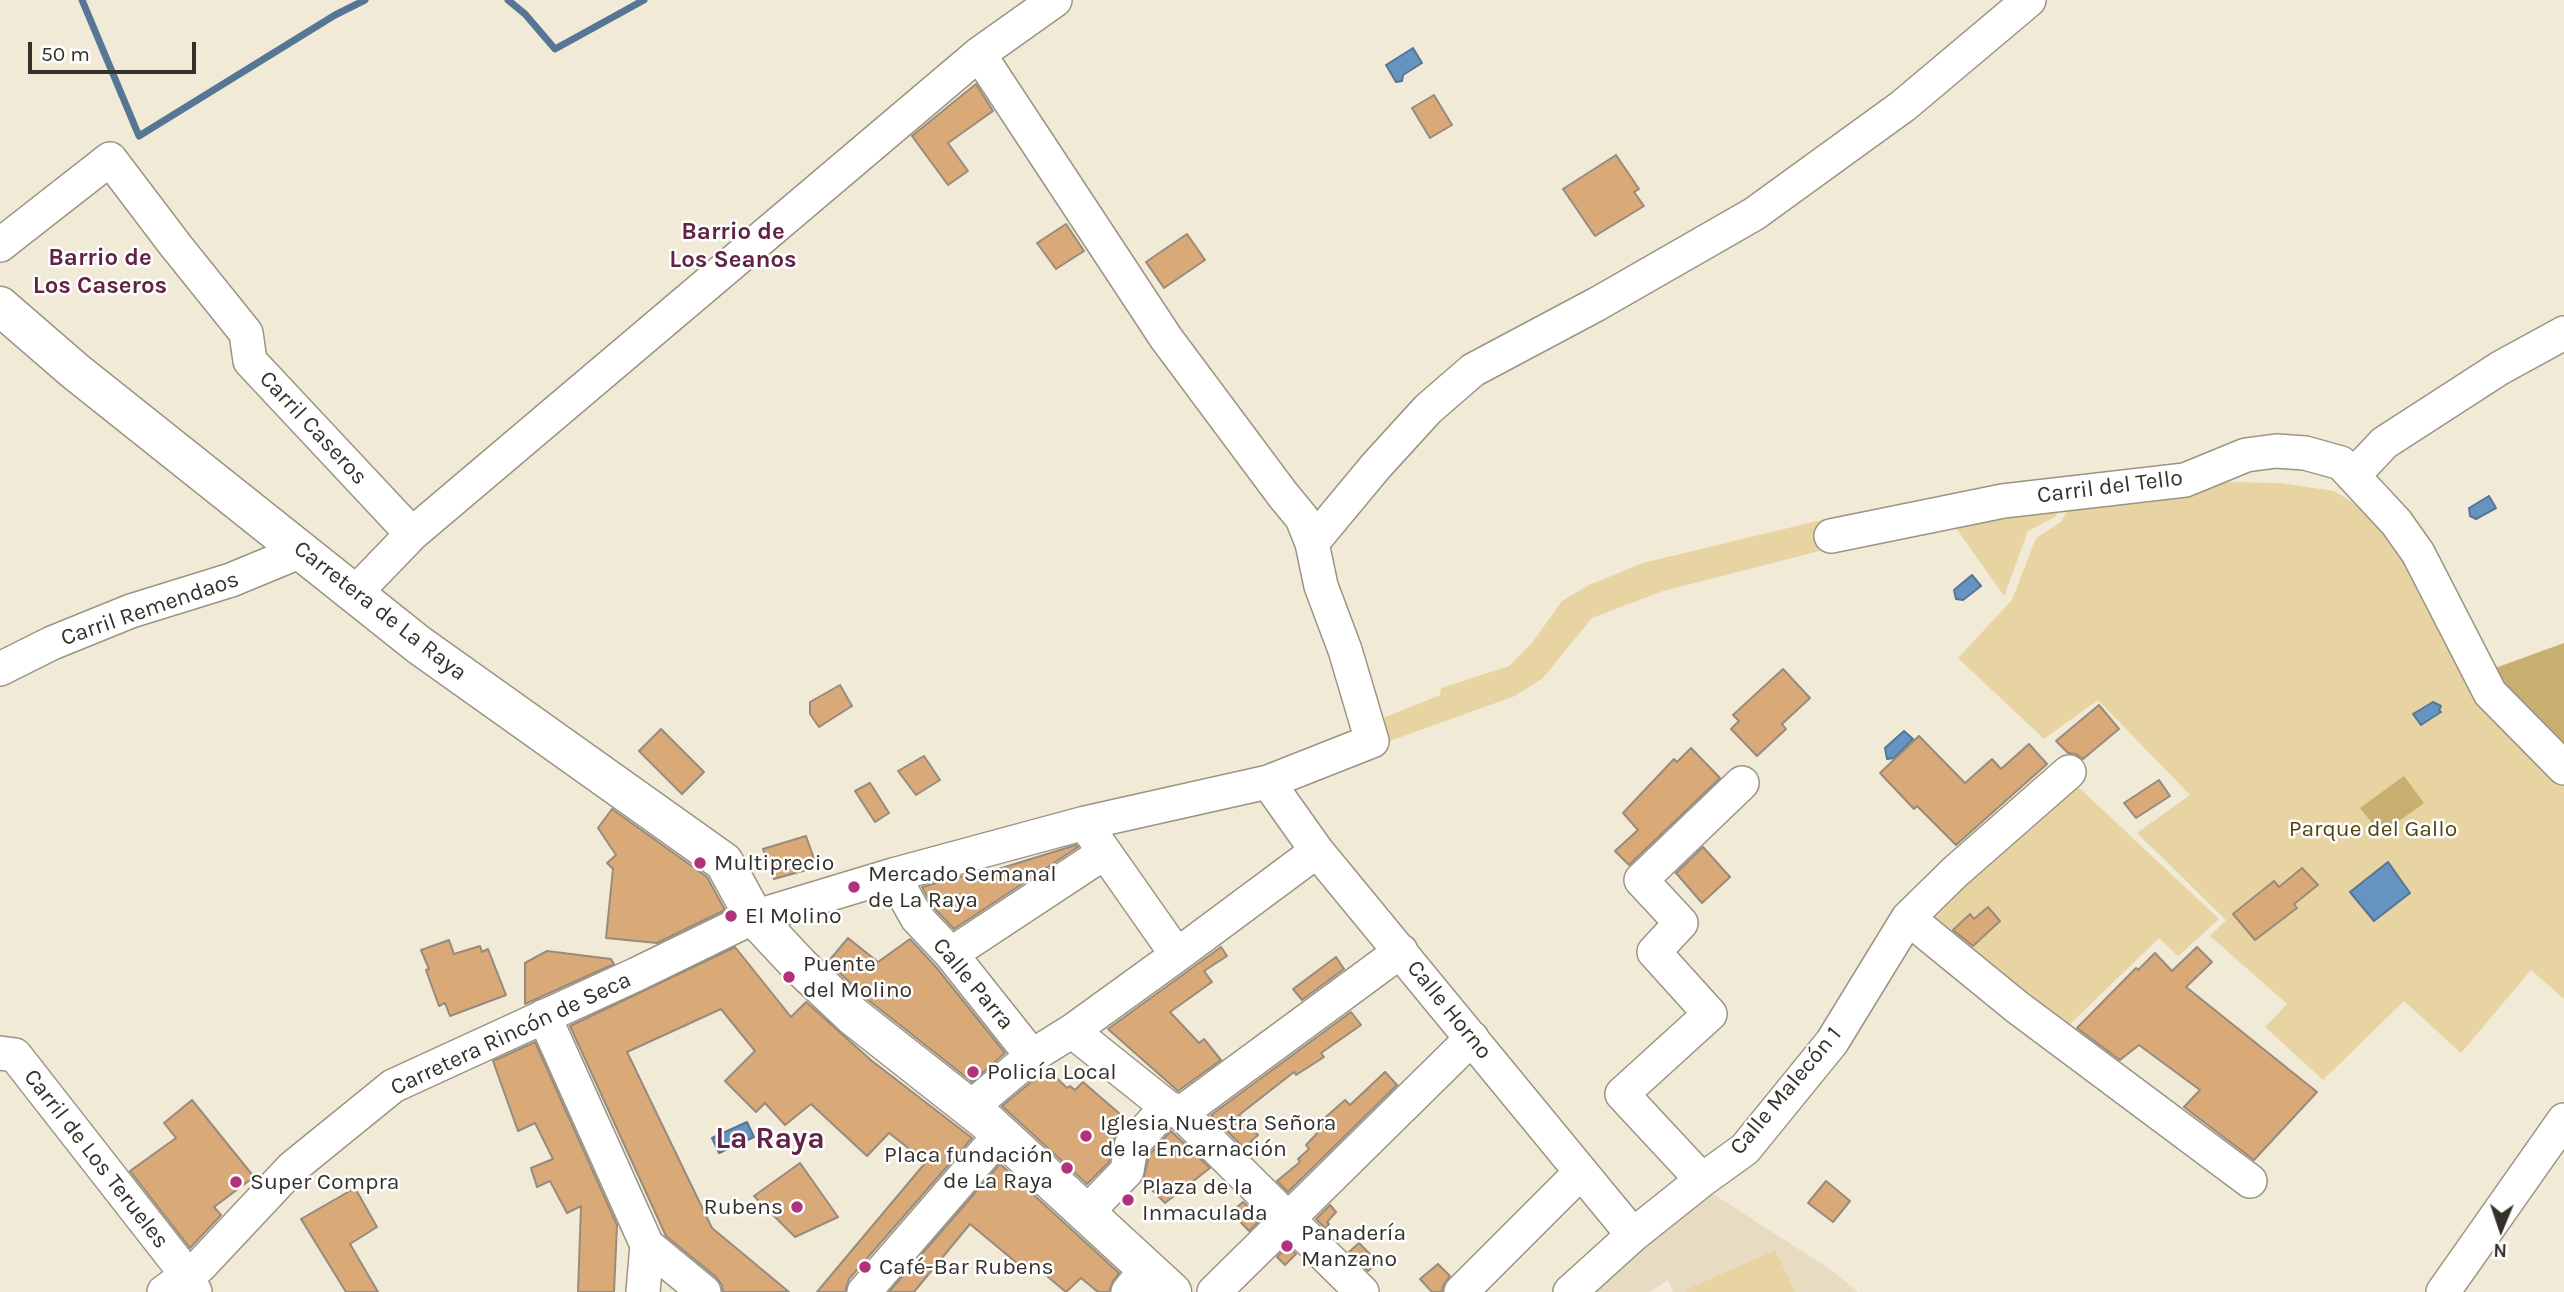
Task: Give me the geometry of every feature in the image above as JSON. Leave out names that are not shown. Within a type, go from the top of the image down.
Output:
[{"type":"main road","name":"Carretera de La Raya","points":[[0,306],[75,371],[419,645],[724,862],[754,917],[800,966],[853,1016],[970,1108],[1086,1213],[1149,1284]]},
{"type":"street","points":[[355,593],[412,534],[979,54],[1055,0]]},
{"type":"street","points":[[979,54],[1166,338],[1302,518],[1312,543],[1428,409],[1474,370],[1597,304],[1754,214],[1903,106],[2029,0]]},
{"type":"street","name":"Carril Caseros","points":[[0,245],[110,159],[246,333],[250,361],[412,534]]},
{"type":"street","points":[[2353,476],[2384,443],[2500,368],[2564,333]]},
{"type":"street","name":"Carril del Tello","points":[[1831,536],[2003,500],[2185,480],[2246,455],[2276,451],[2305,453],[2340,463],[2396,522],[2418,553],[2490,692],[2564,768]]},
{"type":"street","name":"Carretera Rincón de Seca","points":[[182,1286],[292,1168],[393,1086],[754,917],[893,875],[1085,823],[1268,782],[1372,741],[1345,650],[1321,586],[1312,543]]},
{"type":"street","name":"Carril Remendaos","points":[[0,669],[52,643],[131,611],[231,580],[302,551]]},
{"type":"street","name":"Calle Malecón 1","points":[[1570,1292],[1633,1235],[1745,1149],[1832,1042],[1908,918],[1955,872],[2069,772]]},
{"type":"street","name":"Calle Horno","points":[[1268,782],[1317,851],[1633,1235]]},
{"type":"street","points":[[1702,1180],[1622,1094],[1710,1014],[1654,952],[1681,923],[1641,880],[1742,783]]},
{"type":"street","points":[[1085,823],[1177,955]]},
{"type":"street","points":[[970,1108],[1032,1056],[1084,1023],[1317,851]]},
{"type":"street","points":[[951,954],[1104,853]]},
{"type":"street","name":"Calle Parra","points":[[893,875],[917,918],[951,954],[1032,1056]]},
{"type":"street","points":[[1908,918],[2017,1007],[2250,1181]]},
{"type":"street","points":[[1086,1213],[1128,1171],[1131,1146],[1174,1110],[1401,951]]},
{"type":"street","points":[[544,1016],[647,1245],[704,1292]]},
{"type":"street","points":[[1084,1023],[1362,1292]]},
{"type":"street","points":[[1214,1292],[1472,1038]]},
{"type":"street","name":"Carril de Los Terueles","points":[[0,1053],[15,1055],[182,1286]]},
{"type":"street","points":[[2443,1292],[2564,1120]]},
{"type":"street","points":[[864,1292],[1000,1135]]},
{"type":"street","points":[[1461,1292],[1581,1172]]},
{"type":"street","points":[[643,1292],[647,1245]]},
{"type":"shaded area","points":[[2564,643],[2564,760],[2487,671]]},
{"type":"shaded area","points":[[2404,776],[2424,803],[2381,834],[2360,808]]},
{"type":"shaded area","points":[[1707,1190],[1831,1270],[1858,1292],[1673,1292],[1668,1280],[1650,1292],[1594,1292]]},
{"type":"green space","points":[[2064,480],[2065,500],[2055,517],[2028,531],[2004,596],[1951,521],[1851,543],[1663,591],[1592,618],[1543,678],[1515,696],[1387,742],[1378,720],[1440,695],[1441,688],[1509,666],[1532,643],[1562,601],[1589,585],[1643,563],[1842,515]]},
{"type":"green space","name":"Parque del Gallo","points":[[2229,482],[2280,483],[2334,491],[2386,523],[2564,775],[2564,999],[2531,970],[2461,1053],[2404,1001],[2323,1080],[2265,1027],[2287,1004],[2210,936],[2226,920],[2137,833],[2190,795],[2098,700],[2044,739],[1958,658],[2012,600],[2036,538],[2061,522],[2074,499]]},
{"type":"green space","points":[[2073,782],[2219,919],[2178,956],[2159,938],[2060,1034],[1915,918]]},
{"type":"green space","points":[[1775,1250],[1795,1292],[1686,1290]]},
{"type":"water","points":[[1413,48],[1422,63],[1403,75],[1402,81],[1396,82],[1386,65]]},
{"type":"water","points":[[2489,496],[2496,508],[2476,519],[2470,516],[2469,508]]},
{"type":"water","points":[[1972,575],[1981,586],[1963,600],[1956,599],[1954,590]]},
{"type":"water","points":[[2433,702],[2441,706],[2441,712],[2421,725],[2413,714]]},
{"type":"water","points":[[1904,731],[1913,739],[1894,758],[1887,759],[1885,748]]},
{"type":"water","points":[[2388,862],[2410,893],[2374,921],[2350,892]]},
{"type":"water","points":[[747,1122],[754,1137],[719,1153],[712,1138]]},
{"type":"building","points":[[976,84],[993,111],[948,143],[968,171],[948,185],[912,136]]},
{"type":"building","points":[[1434,95],[1452,125],[1430,138],[1412,108]]},
{"type":"building","points":[[1616,155],[1639,189],[1634,192],[1644,206],[1595,236],[1563,189]]},
{"type":"building","points":[[1066,224],[1084,251],[1056,269],[1037,243]]},
{"type":"building","points":[[1187,234],[1205,260],[1164,288],[1146,262]]},
{"type":"building","points":[[1783,669],[1810,698],[1782,724],[1786,729],[1757,756],[1731,729],[1739,721],[1733,715]]},
{"type":"building","points":[[840,685],[852,706],[819,727],[810,714],[810,702]]},
{"type":"building","points":[[2099,705],[2119,729],[2083,759],[2068,753],[2056,741]]},
{"type":"building","points":[[661,729],[704,772],[682,794],[639,751]]},
{"type":"building","points":[[1919,736],[1965,783],[1992,759],[2001,769],[2029,744],[2047,764],[1956,845],[1917,806],[1914,809],[1880,773]]},
{"type":"building","points":[[1691,748],[1720,778],[1629,865],[1615,851],[1638,830],[1623,813],[1674,759],[1677,762]]},
{"type":"building","points":[[924,756],[940,780],[916,795],[898,771]]},
{"type":"building","points":[[2159,780],[2170,796],[2136,818],[2124,803]]},
{"type":"building","points":[[870,783],[889,813],[875,822],[855,791]]},
{"type":"building","points":[[612,809],[707,877],[725,910],[657,943],[606,938],[613,869],[607,863],[616,855],[598,828]]},
{"type":"building","points":[[806,836],[817,867],[774,879],[763,849]]},
{"type":"building","points":[[1076,845],[1078,847],[954,929],[933,907],[922,887],[975,873],[976,876]]},
{"type":"building","points":[[1703,847],[1730,877],[1702,903],[1676,873]]},
{"type":"building","points":[[2302,868],[2318,885],[2294,904],[2297,908],[2255,940],[2233,914],[2274,881],[2279,887]]},
{"type":"building","points":[[1988,907],[2000,921],[1973,946],[1953,930],[1970,914],[1974,919]]},
{"type":"building","points":[[848,938],[878,962],[910,939],[1005,1053],[972,1082],[867,999],[828,962]]},
{"type":"building","points":[[449,940],[454,954],[480,946],[482,952],[488,949],[506,995],[450,1016],[445,1003],[439,1006],[421,950]]},
{"type":"building","points":[[735,947],[791,1017],[806,1002],[872,1061],[972,1138],[849,1279],[845,1292],[817,1292],[926,1162],[889,1133],[867,1156],[811,1104],[785,1125],[765,1103],[756,1112],[725,1081],[755,1051],[721,1009],[627,1052],[712,1228],[789,1292],[723,1292],[716,1277],[666,1236],[570,1026]]},
{"type":"building","points":[[1221,947],[1227,956],[1204,971],[1212,982],[1170,1012],[1199,1043],[1204,1039],[1221,1060],[1178,1091],[1108,1029]]},
{"type":"building","points":[[2197,947],[2212,962],[2186,987],[2317,1092],[2254,1160],[2184,1107],[2200,1090],[2139,1045],[2120,1060],[2077,1028],[2136,968],[2138,970],[2155,953],[2172,971]]},
{"type":"building","points":[[547,951],[611,959],[614,964],[525,1004],[525,963]]},
{"type":"building","points":[[1336,957],[1344,969],[1302,1000],[1293,989]]},
{"type":"building","points":[[1351,1012],[1361,1025],[1321,1053],[1324,1057],[1296,1075],[1294,1072],[1239,1115],[1258,1135],[1244,1148],[1211,1115]]},
{"type":"building","points":[[535,1042],[617,1225],[614,1292],[578,1292],[581,1206],[567,1213],[550,1181],[537,1187],[531,1168],[553,1159],[535,1123],[518,1131],[493,1061]]},
{"type":"building","name":"Iglesia Nuestra Señora de la Encarnación","points":[[1047,1069],[1067,1088],[1070,1086],[1075,1090],[1083,1082],[1128,1121],[1112,1142],[1109,1162],[1087,1184],[1002,1106]]},
{"type":"building","points":[[1385,1072],[1397,1085],[1288,1192],[1277,1181],[1300,1162],[1298,1159],[1309,1149],[1306,1145],[1323,1127],[1319,1123],[1345,1100],[1350,1105]]},
{"type":"building","points":[[192,1100],[254,1177],[214,1207],[221,1215],[190,1248],[130,1171],[176,1138],[164,1123]]},
{"type":"building","points":[[1171,1131],[1210,1168],[1165,1203],[1143,1181],[1149,1155]]},
{"type":"building","name":"Rubens","points":[[800,1163],[838,1217],[795,1237],[754,1196]]},
{"type":"building","points":[[1000,1164],[1119,1273],[1109,1292],[1098,1292],[1081,1278],[1066,1292],[1030,1262],[1024,1269],[970,1224],[914,1292],[889,1292]]},
{"type":"building","points":[[1826,1181],[1850,1201],[1833,1222],[1808,1203]]},
{"type":"building","points":[[355,1188],[377,1227],[350,1244],[378,1292],[346,1292],[301,1219]]},
{"type":"building","points":[[1243,1202],[1261,1219],[1249,1231],[1231,1212]]},
{"type":"building","points":[[1330,1205],[1336,1212],[1325,1228],[1316,1219]]},
{"type":"building","points":[[1359,1243],[1378,1262],[1368,1271],[1349,1252]]},
{"type":"building","points":[[1288,1246],[1296,1254],[1285,1265],[1277,1257]]},
{"type":"building","points":[[1438,1264],[1450,1276],[1442,1292],[1432,1292],[1420,1279]]},
{"type":"waterway","points":[[82,0],[139,136],[335,15],[365,0]]},
{"type":"waterway","points":[[508,0],[525,14],[555,49],[644,0]]},
{"type":"place","name":"Multiprecio","points":[[700,863]]},
{"type":"place","name":"Mercado Semanal de La Raya","points":[[854,887]]},
{"type":"place","name":"El Molino","points":[[731,916]]},
{"type":"place","name":"Puente del Molino","points":[[789,977]]},
{"type":"place","name":"Policía Local","points":[[973,1072]]},
{"type":"place","name":"Iglesia Nuestra Señora de la Encarnación","points":[[1086,1136]]},
{"type":"place","name":"Placa fundación de La Raya","points":[[1067,1168]]},
{"type":"place","name":"Super Compra","points":[[236,1182]]},
{"type":"place","name":"Plaza de la Inmaculada","points":[[1128,1200]]},
{"type":"place","name":"Rubens","points":[[797,1207]]},
{"type":"place","name":"Panadería Manzano","points":[[1287,1246]]},
{"type":"place","name":"Café-Bar Rubens","points":[[865,1267]]},
{"type":"district","name":"Barrio de Los Seanos","points":[[733,246]]},
{"type":"district","name":"Barrio de Los Caseros","points":[[100,272]]},
{"type":"district","name":"La Raya","points":[[770,1139]]}]
